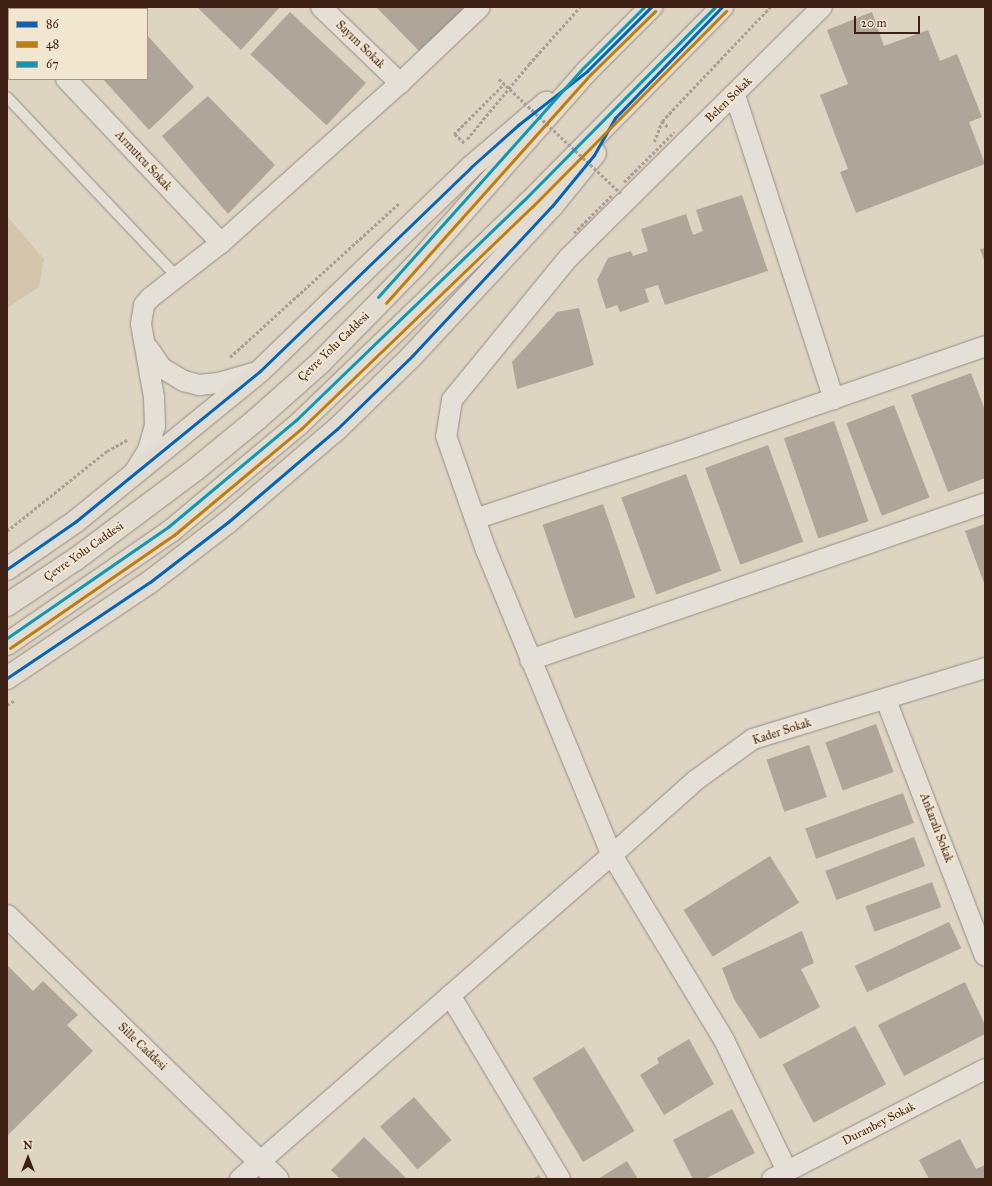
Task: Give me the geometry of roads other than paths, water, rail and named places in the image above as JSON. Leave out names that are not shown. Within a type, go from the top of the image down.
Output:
[{"type":"highway","name":"Çevre Yolu Caddesi","points":[[7,605],[76,559],[189,475],[257,419],[314,368],[416,265],[588,70],[651,7]]},
{"type":"highway","points":[[7,644],[171,531],[259,459],[391,336],[615,118],[722,7]]},
{"type":"highway","points":[[7,569],[75,522],[128,481],[260,371],[471,167],[518,125],[588,70]]},
{"type":"highway","points":[[7,678],[156,577],[228,522],[337,429],[412,356],[552,206],[594,154],[615,118]]},
{"type":"street","name":"Sayım Sokak","points":[[320,7],[400,83]]},
{"type":"street","points":[[128,481],[148,450],[155,426],[154,397],[141,324],[144,305],[150,298],[221,243],[400,83],[480,7]]},
{"type":"street","name":"Belen Sokak","points":[[780,1175],[724,1040],[612,855],[530,660],[475,519],[446,436],[452,400],[626,189],[734,95],[822,7]]},
{"type":"street","name":"Armutcu Sokak","points":[[67,80],[221,243]]},
{"type":"street","points":[[734,95],[834,399]]},
{"type":"street","points":[[145,342],[162,368],[184,381],[199,385],[218,383],[260,371]]},
{"type":"street","points":[[475,519],[834,399],[985,346]]},
{"type":"street","points":[[530,660],[985,503]]},
{"type":"street","name":"Kader Sokak","points":[[240,1179],[258,1161],[450,996],[696,780],[753,740],[886,700],[985,668]]},
{"type":"street","name":"Ankaralı Sokak","points":[[886,700],[985,956]]},
{"type":"street","name":"Sille Caddesi","points":[[7,916],[276,1179]]},
{"type":"street","points":[[450,996],[560,1179]]},
{"type":"street","name":"Duranbey Sokak","points":[[780,1175],[985,1069]]},
{"type":"lane","points":[[7,97],[177,277]]}]
